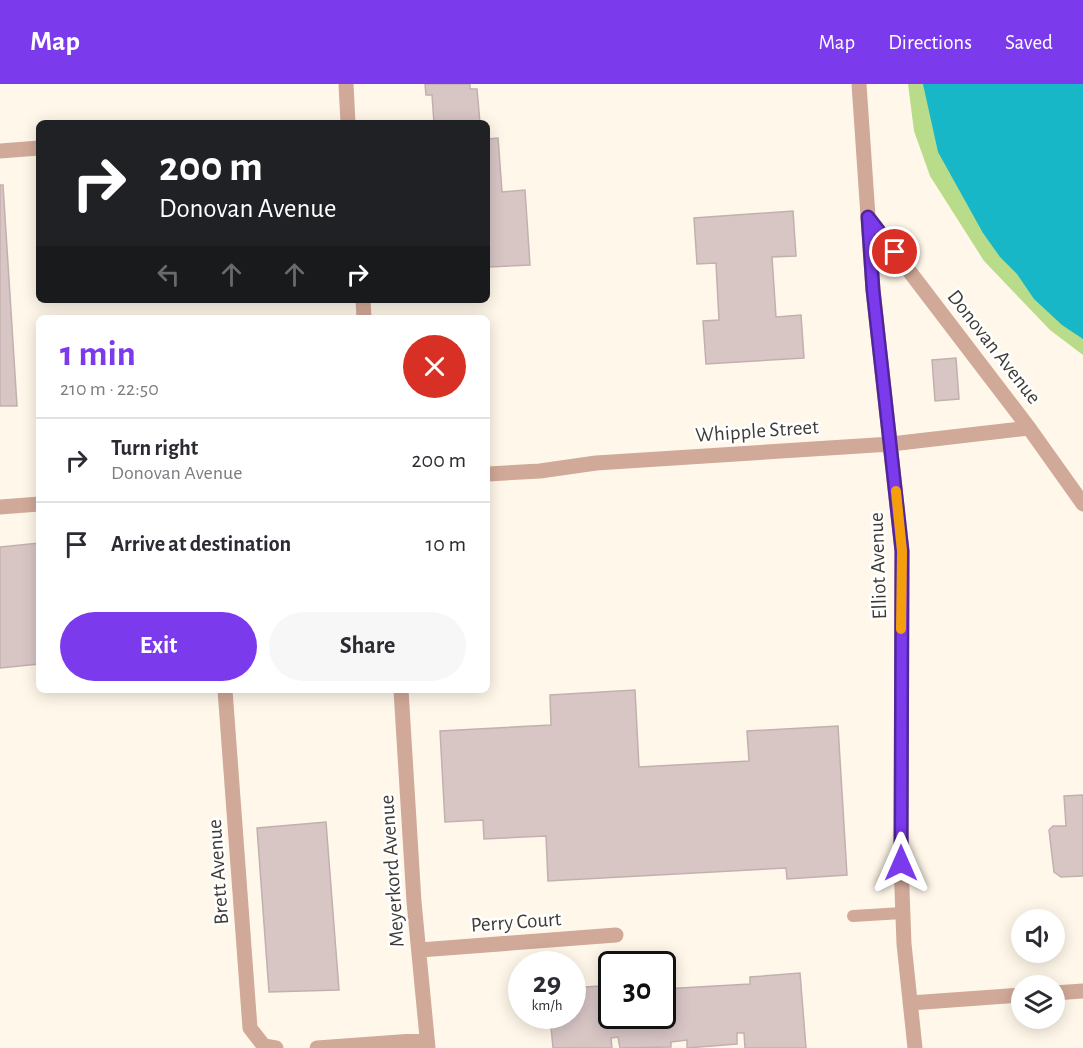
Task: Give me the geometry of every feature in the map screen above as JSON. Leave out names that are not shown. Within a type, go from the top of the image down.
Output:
[{"type":"street","points":[[346,84],[348,120]]},
{"type":"street","name":"Elliot Avenue","points":[[859,84],[873,290],[902,551],[902,913],[915,1048]]},
{"type":"street","points":[[0,150],[36,148]]},
{"type":"street","name":"Donovan Avenue","points":[[868,217],[1029,428],[1083,504]]},
{"type":"street","name":"Whipple Street","points":[[490,474],[540,471],[596,463],[891,444],[1029,428]]},
{"type":"street","points":[[0,507],[36,504]]},
{"type":"street","name":"Brett Avenue","points":[[225,693],[250,1028],[270,1047]]},
{"type":"street","name":"Meyerkord Avenue","points":[[400,693],[414,902],[427,1044]]},
{"type":"street","name":"Perry Court","points":[[420,950],[616,935]]},
{"type":"street","points":[[1065,992],[1083,991]]},
{"type":"street","points":[[910,1003],[1011,996]]},
{"type":"street","points":[[317,1048],[427,1044]]},
{"type":"lane","points":[[853,916],[902,913]]},
{"type":"green space","points":[[908,84],[1068,84],[1083,100],[1083,355],[1050,330],[984,261],[930,176],[914,131]]},
{"type":"water","points":[[923,84],[1083,84],[1083,339],[1062,325],[1034,299],[1017,274],[1000,257],[983,233],[938,152]]},
{"type":"building","points":[[425,84],[470,84],[470,89],[477,89],[480,120],[434,120],[432,95],[426,95]]},
{"type":"building","points":[[498,138],[502,192],[525,190],[530,265],[490,267],[490,139]]},
{"type":"building","points":[[0,185],[3,185],[17,406],[0,406]]},
{"type":"building","points":[[793,211],[796,256],[772,257],[776,317],[801,315],[804,358],[706,364],[703,321],[719,320],[716,263],[697,264],[694,218]]},
{"type":"building","points":[[956,358],[959,399],[935,401],[932,360]]},
{"type":"building","points":[[36,543],[36,664],[0,668],[0,547]]},
{"type":"building","points":[[635,690],[639,767],[749,761],[747,731],[838,726],[847,875],[787,879],[786,868],[548,881],[546,836],[484,839],[483,820],[445,822],[440,731],[551,725],[550,695]]},
{"type":"building","points":[[1083,795],[1083,876],[1061,877],[1054,872],[1049,830],[1053,826],[1066,826],[1064,796]]},
{"type":"building","points":[[326,822],[339,990],[269,992],[257,828]]},
{"type":"building","points":[[800,973],[806,1048],[745,1048],[744,1033],[737,1033],[737,1044],[687,1048],[687,1040],[671,1042],[671,1047],[620,1048],[618,1037],[611,1038],[612,1048],[553,1048],[551,1029],[586,1029],[586,987],[598,986],[598,1029],[676,1029],[676,988],[750,984],[750,977]]},
{"type":"slow traffic","points":[[896,491],[902,551],[901,629]]},
{"type":"route","points":[[895,252],[868,217],[873,290],[902,551],[901,863]]}]
